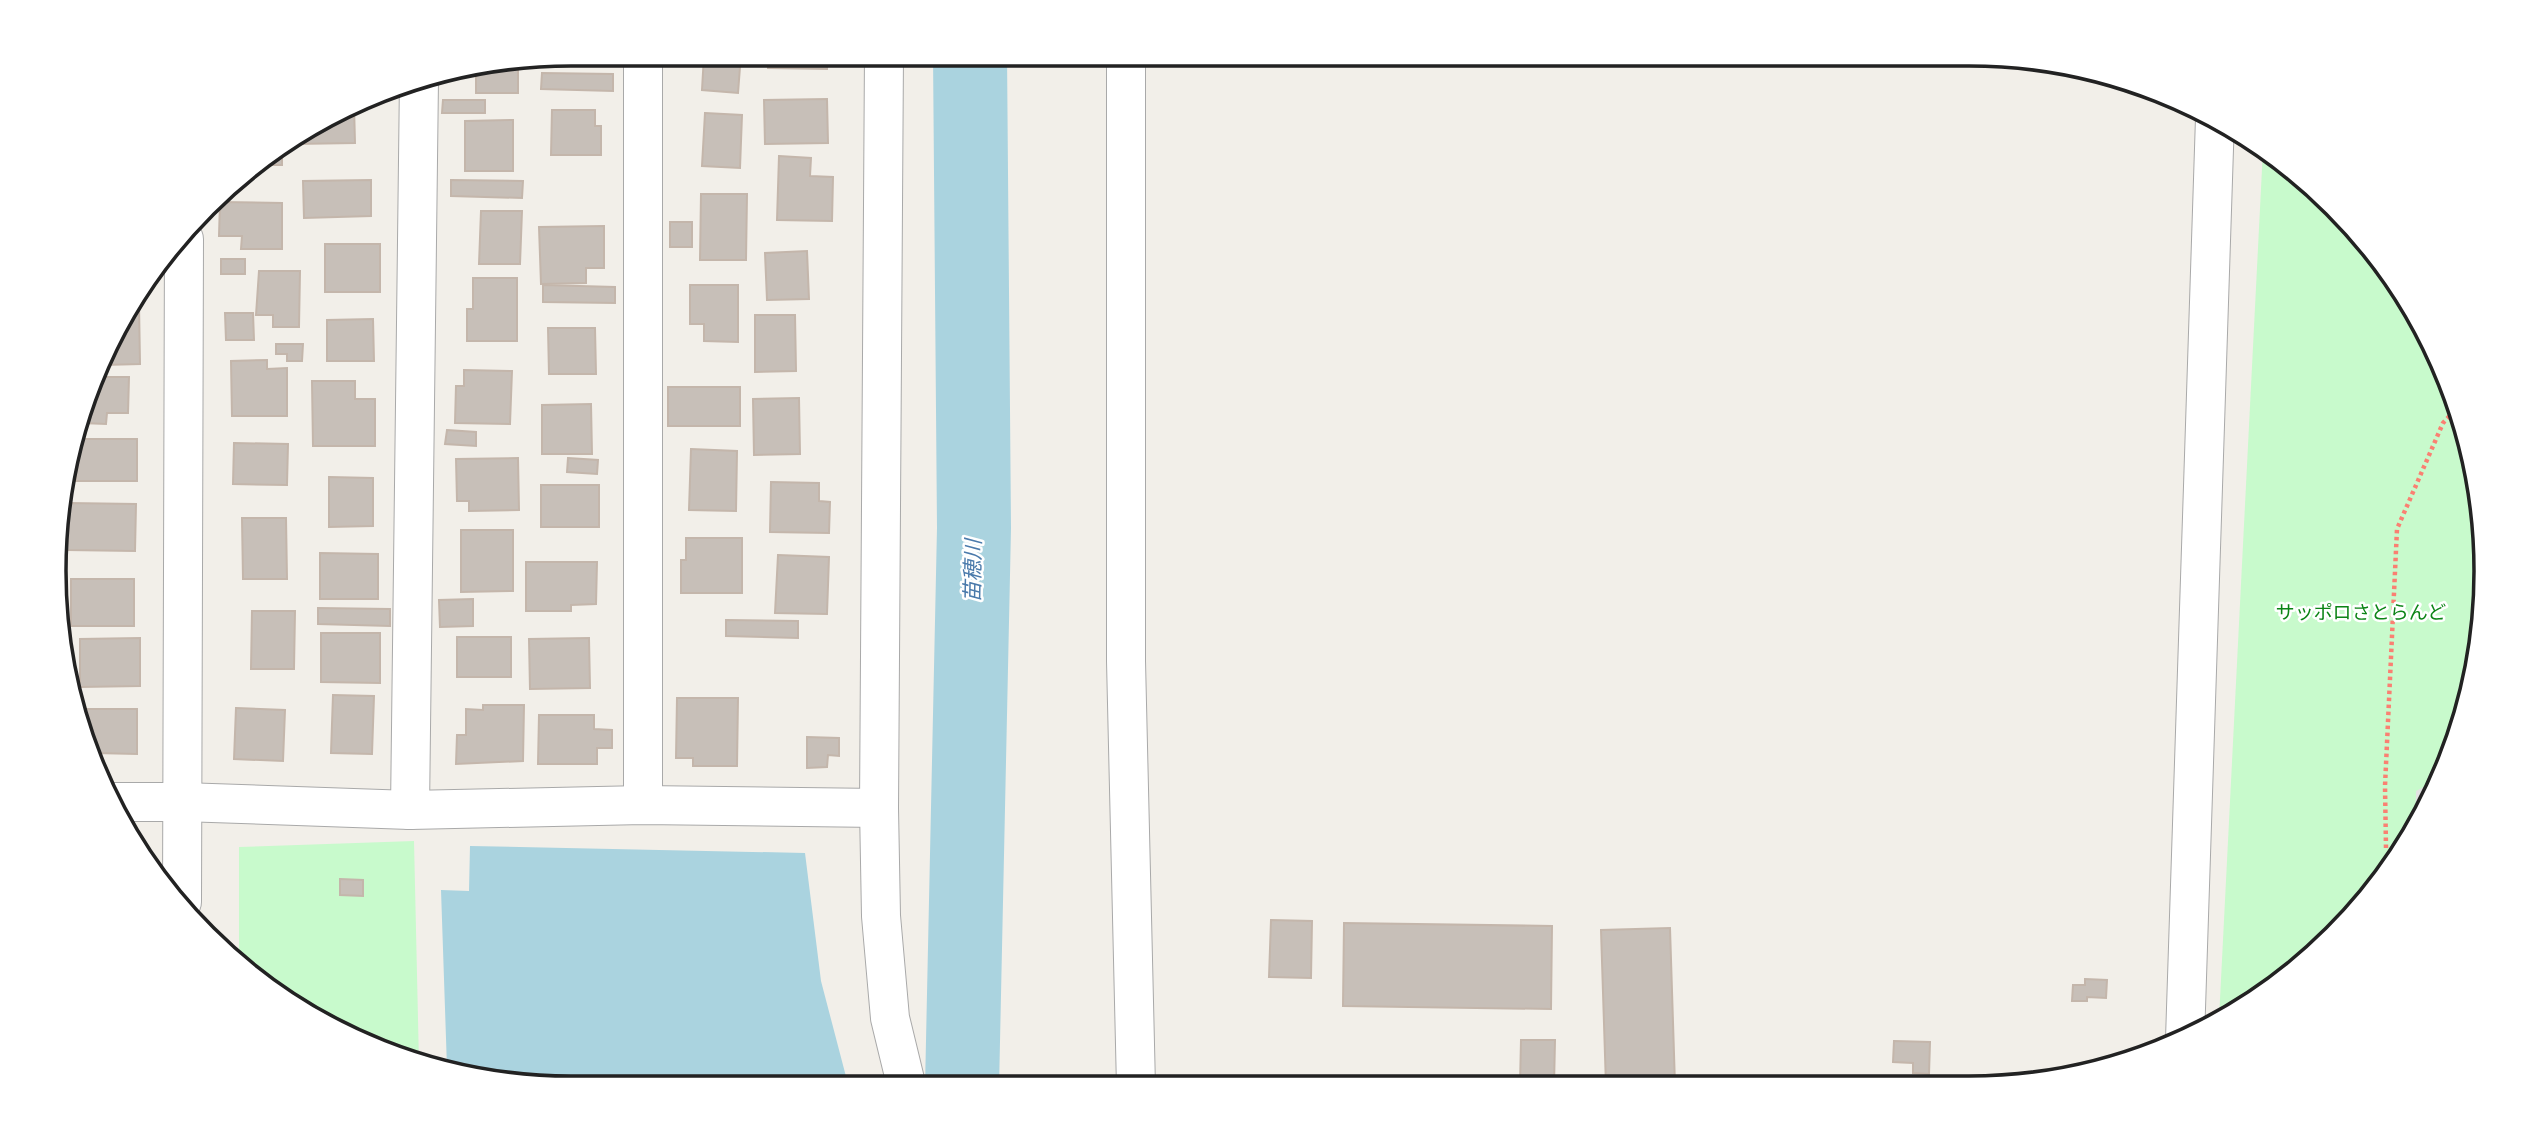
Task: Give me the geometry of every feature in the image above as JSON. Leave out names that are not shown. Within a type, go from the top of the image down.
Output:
[{"type":"street","points":[[643,66],[643,806]]},
{"type":"street","points":[[884,66],[878,808],[881,916],[890,1018],[904,1076]]},
{"type":"street","points":[[1126,66],[1126,661],[1136,1076]]},
{"type":"street","points":[[410,810],[419,90]]},
{"type":"street","points":[[2185,1027],[2216,131]]},
{"type":"street","points":[[182,892],[184,249]]},
{"type":"street","points":[[123,803],[182,802],[410,810],[643,806],[878,808]]},
{"type":"path","points":[[2386,848],[2385,786],[2397,529],[2443,423],[2449,416]]},
{"type":"green space","name":"サッポロさとらんど","points":[[2262,161],[2326,214],[2348,239],[2388,291],[2421,348],[2447,409],[2464,473],[2472,538],[2472,605],[2464,670],[2447,734],[2406,824],[2369,879],[2326,929],[2276,972],[2219,1010]]},
{"type":"green space","points":[[414,841],[419,1053],[378,1038],[319,1009],[264,972],[239,951],[239,847]]},
{"type":"shaded area","points":[[2425,786],[2416,805],[2416,791]]},
{"type":"water","points":[[470,846],[805,853],[821,981],[846,1076],[538,1075],[473,1067],[447,1060],[441,890],[469,891]]},
{"type":"building","points":[[703,66],[740,66],[738,93],[702,90]]},
{"type":"building","points":[[768,66],[827,66],[827,69]]},
{"type":"building","points":[[518,70],[518,93],[476,93],[476,76]]},
{"type":"building","points":[[542,73],[613,74],[613,91],[541,89]]},
{"type":"building","points":[[827,99],[828,143],[765,144],[764,100]]},
{"type":"building","points":[[443,100],[485,100],[485,113],[442,113]]},
{"type":"building","points":[[552,110],[595,110],[595,126],[601,126],[601,155],[551,155]]},
{"type":"building","points":[[705,113],[742,115],[740,168],[702,166]]},
{"type":"building","points":[[354,116],[355,143],[304,144]]},
{"type":"building","points":[[513,120],[513,171],[465,171],[465,121]]},
{"type":"building","points":[[779,156],[811,158],[810,176],[833,177],[832,221],[777,220]]},
{"type":"building","points":[[282,158],[282,165],[273,165]]},
{"type":"building","points":[[371,180],[371,216],[304,218],[303,181]]},
{"type":"building","points":[[451,180],[523,181],[522,198],[451,196]]},
{"type":"building","points":[[701,194],[747,194],[746,260],[700,260]]},
{"type":"building","points":[[227,202],[282,203],[282,249],[241,249],[242,236],[219,236],[220,209]]},
{"type":"building","points":[[481,211],[522,211],[520,264],[479,264]]},
{"type":"building","points":[[670,222],[692,222],[692,247],[670,247]]},
{"type":"building","points":[[604,226],[604,268],[586,268],[586,283],[541,284],[539,227]]},
{"type":"building","points":[[325,244],[380,244],[380,292],[325,292]]},
{"type":"building","points":[[807,251],[809,299],[767,300],[765,253]]},
{"type":"building","points":[[221,259],[245,259],[245,274],[221,274]]},
{"type":"building","points":[[259,271],[300,271],[299,327],[273,327],[273,315],[256,315]]},
{"type":"building","points":[[473,278],[517,278],[517,341],[467,341],[467,309],[473,309]]},
{"type":"building","points":[[543,285],[615,287],[615,303],[543,302]]},
{"type":"building","points":[[690,285],[738,285],[738,342],[704,341],[704,324],[690,324]]},
{"type":"building","points":[[139,311],[140,364],[111,365]]},
{"type":"building","points":[[225,313],[253,313],[254,340],[226,340]]},
{"type":"building","points":[[755,315],[795,315],[796,371],[755,372]]},
{"type":"building","points":[[373,319],[374,361],[327,361],[327,320]]},
{"type":"building","points":[[548,328],[595,328],[596,374],[549,374]]},
{"type":"building","points":[[276,344],[303,344],[302,361],[287,361],[287,354],[276,354]]},
{"type":"building","points":[[267,360],[267,369],[287,368],[287,416],[232,416],[231,361]]},
{"type":"building","points":[[464,370],[512,371],[510,424],[455,423],[456,386],[464,386]]},
{"type":"building","points":[[105,377],[129,377],[128,413],[107,413],[106,424],[89,423]]},
{"type":"building","points":[[312,381],[355,381],[355,399],[375,399],[375,446],[313,446]]},
{"type":"building","points":[[668,387],[740,387],[740,426],[668,426]]},
{"type":"building","points":[[799,398],[800,454],[754,455],[753,399]]},
{"type":"building","points":[[591,404],[592,454],[542,454],[542,405]]},
{"type":"building","points":[[447,430],[476,432],[476,446],[445,444]]},
{"type":"building","points":[[85,439],[137,439],[137,481],[76,481]]},
{"type":"building","points":[[234,443],[288,444],[287,485],[233,484]]},
{"type":"building","points":[[691,449],[737,451],[736,511],[689,510]]},
{"type":"building","points":[[518,458],[519,510],[469,511],[469,501],[457,501],[456,459]]},
{"type":"building","points":[[568,458],[598,460],[597,474],[567,472]]},
{"type":"building","points":[[329,477],[373,478],[373,526],[329,527]]},
{"type":"building","points":[[771,482],[819,483],[819,501],[830,502],[829,533],[770,532]]},
{"type":"building","points":[[541,485],[599,485],[599,527],[541,527]]},
{"type":"building","points":[[71,503],[136,504],[135,551],[67,550]]},
{"type":"building","points":[[242,518],[286,518],[287,579],[243,579]]},
{"type":"building","points":[[461,530],[513,530],[513,591],[461,592]]},
{"type":"building","points":[[686,538],[742,538],[742,593],[681,593],[681,560],[686,560]]},
{"type":"building","points":[[320,553],[378,554],[378,599],[320,599]]},
{"type":"building","points":[[778,555],[829,557],[827,614],[775,613]]},
{"type":"building","points":[[526,562],[597,562],[596,604],[571,605],[571,611],[526,611]]},
{"type":"building","points":[[71,579],[134,579],[134,626],[71,626]]},
{"type":"building","points":[[473,599],[473,626],[440,627],[439,600]]},
{"type":"building","points":[[318,608],[390,609],[390,626],[318,624]]},
{"type":"building","points":[[252,611],[295,611],[294,669],[251,669]]},
{"type":"building","points":[[726,620],[798,621],[798,638],[726,636]]},
{"type":"building","points":[[321,633],[380,633],[380,683],[321,682]]},
{"type":"building","points":[[457,637],[511,637],[511,677],[457,677]]},
{"type":"building","points":[[140,638],[140,686],[80,687],[80,639]]},
{"type":"building","points":[[589,638],[590,688],[530,689],[529,639]]},
{"type":"building","points":[[333,695],[374,696],[372,754],[331,753]]},
{"type":"building","points":[[677,698],[738,698],[737,766],[693,766],[693,758],[676,758]]},
{"type":"building","points":[[483,705],[524,705],[523,761],[456,764],[457,735],[466,735],[466,709],[483,710]]},
{"type":"building","points":[[236,708],[285,710],[283,761],[234,759]]},
{"type":"building","points":[[86,709],[137,709],[137,754],[100,753]]},
{"type":"building","points":[[539,715],[594,715],[594,729],[612,730],[612,748],[597,748],[597,764],[538,764]]},
{"type":"building","points":[[807,737],[839,738],[839,756],[828,755],[827,767],[807,768]]},
{"type":"building","points":[[340,879],[363,880],[363,896],[340,895]]},
{"type":"building","points":[[1271,920],[1312,921],[1311,978],[1269,977]]},
{"type":"building","points":[[1344,923],[1552,926],[1551,1009],[1343,1006]]},
{"type":"building","points":[[1670,928],[1675,1076],[1606,1076],[1601,930]]},
{"type":"building","points":[[2085,979],[2107,980],[2106,998],[2087,997],[2087,1001],[2072,1001],[2073,985],[2085,985]]},
{"type":"building","points":[[1521,1040],[1555,1040],[1554,1076],[1520,1076]]},
{"type":"building","points":[[1894,1041],[1930,1042],[1929,1074],[1913,1073],[1913,1063],[1893,1062]]},
{"type":"waterway","name":"苗穂川","points":[[962,1076],[974,528],[970,66]]}]
